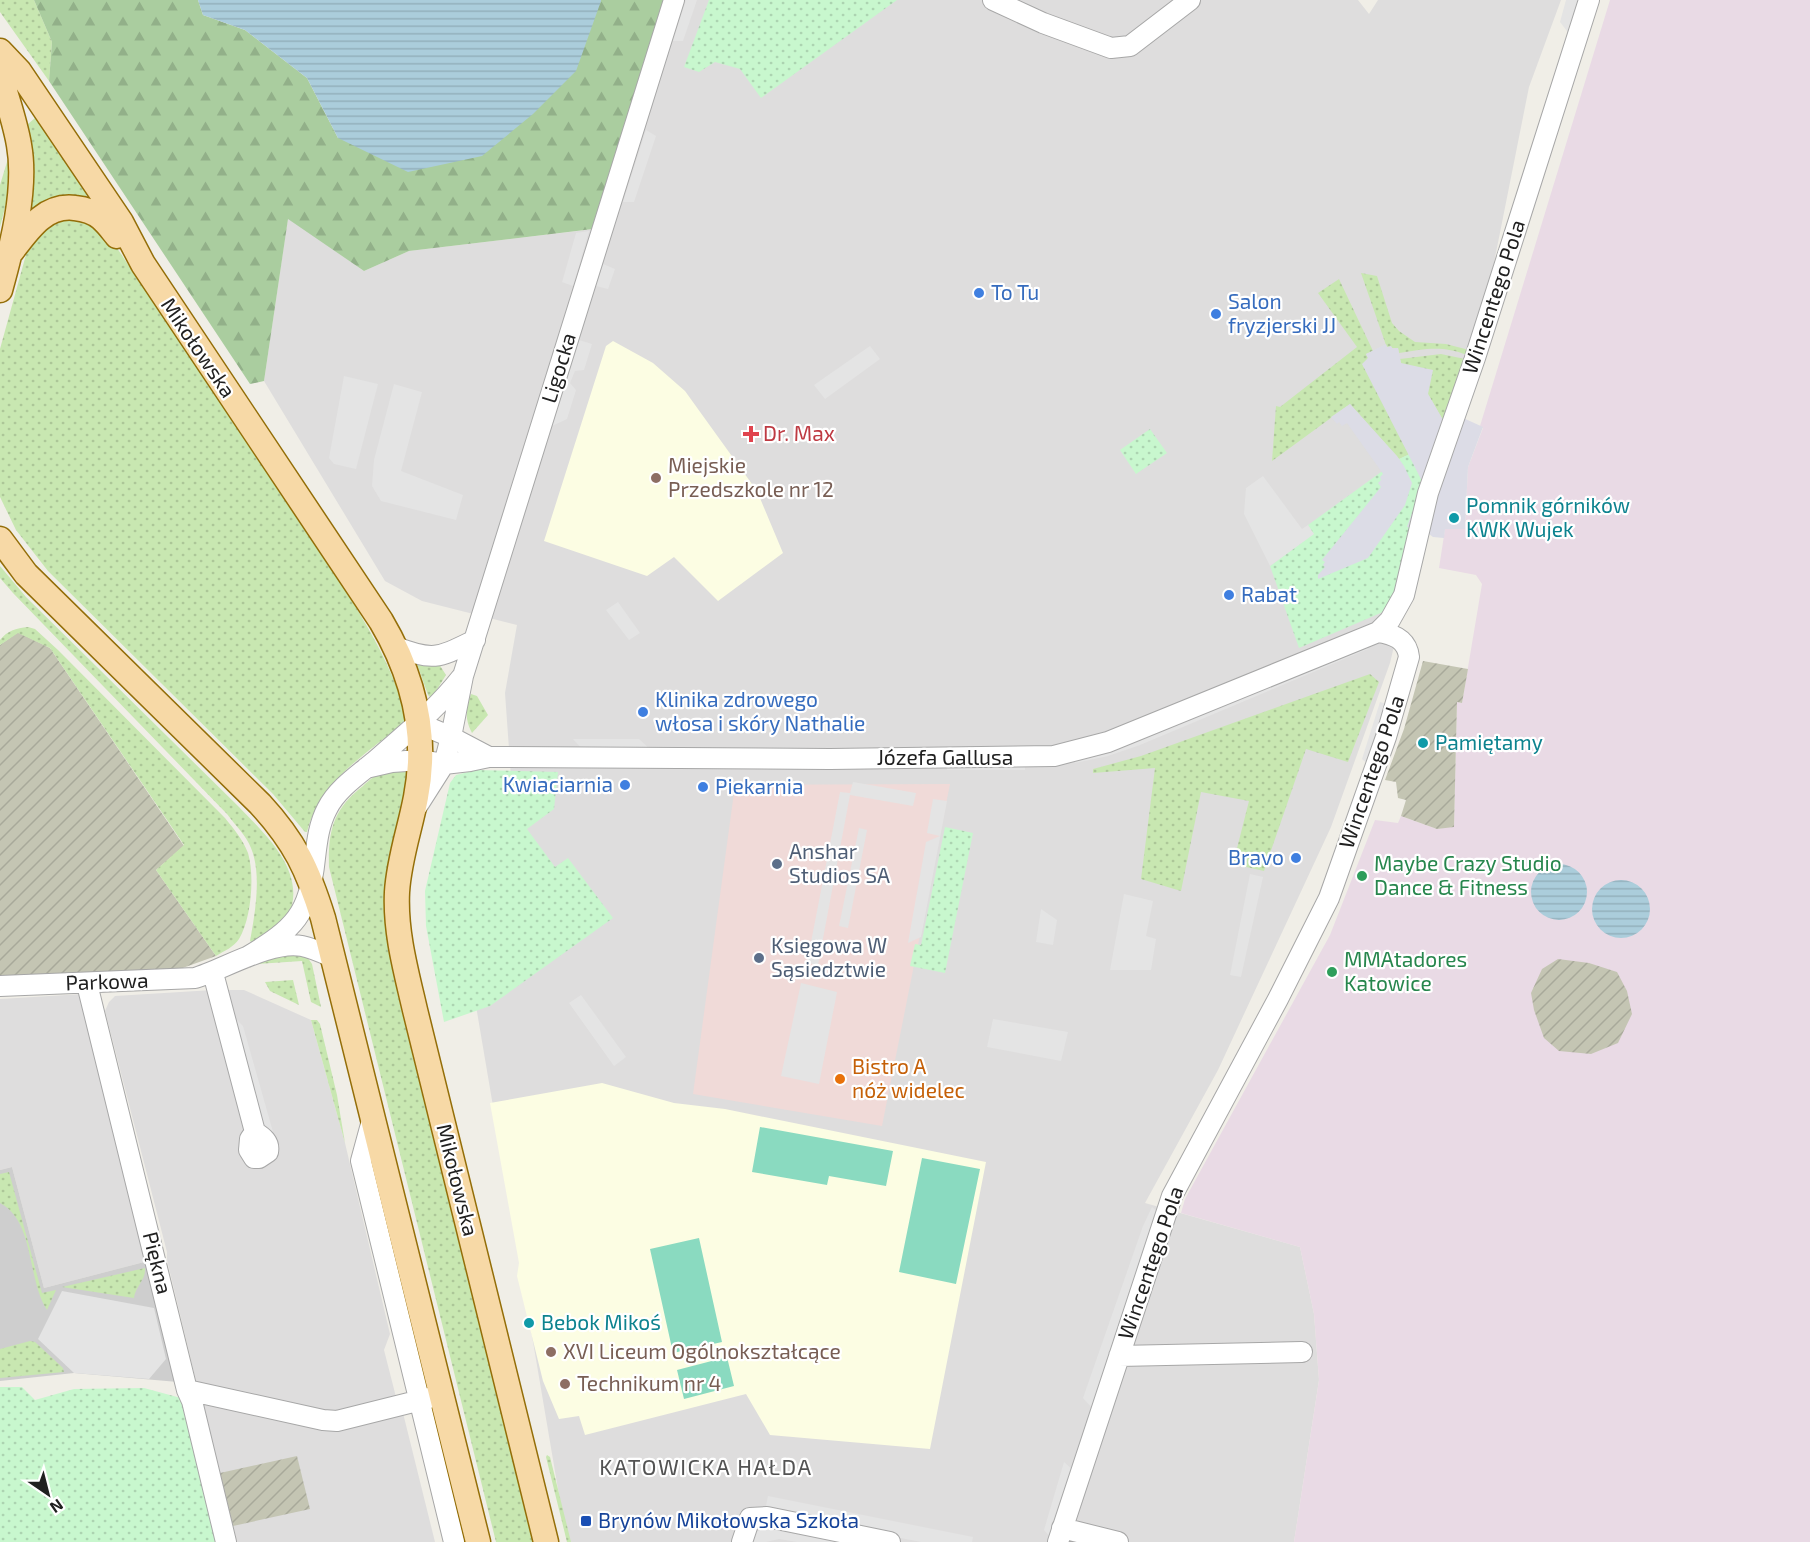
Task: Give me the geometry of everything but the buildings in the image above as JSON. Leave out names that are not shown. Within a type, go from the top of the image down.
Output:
[{"type":"main road","name":"Mikołowska","points":[[0,51],[19,72],[121,222],[142,264],[371,606],[396,647],[411,686],[418,723],[432,762],[419,783],[399,873],[398,922],[404,961],[546,1542]]},
{"type":"main road","points":[[0,74],[19,145],[21,165],[20,194],[11,252],[0,290]]},
{"type":"main road","points":[[11,252],[41,217],[53,210],[71,207],[86,209],[100,217],[142,264]]},
{"type":"main road","points":[[0,538],[26,574],[272,817],[292,843],[312,886],[373,1117],[430,1398],[478,1542]]},
{"type":"street","name":"Ligocka","points":[[451,737],[463,676],[674,0]]},
{"type":"street","points":[[993,0],[1043,23],[1111,48],[1130,46],[1190,0]]},
{"type":"street","name":"Wincentego Pola","points":[[1378,632],[1390,620],[1404,595],[1428,493],[1475,358],[1588,0]]},
{"type":"street","name":"Wincentego Pola","points":[[1060,1535],[1172,1196],[1278,999],[1329,898],[1366,794],[1386,737],[1409,657],[1408,651],[1399,639],[1392,634],[1378,632]]},
{"type":"street","name":"Józefa Gallusa","points":[[432,762],[470,761],[489,757],[830,759],[1054,756],[1108,742],[1378,632]]},
{"type":"street","points":[[396,647],[420,656],[434,657],[444,655],[475,640]]},
{"type":"street","points":[[312,886],[318,834],[328,807],[338,793],[438,707],[463,676]]},
{"type":"street","name":"Józefa Gallusa","points":[[418,723],[489,757]]},
{"type":"street","name":"Mikołowska","points":[[432,762],[451,737]]},
{"type":"street","points":[[366,768],[392,762],[432,762]]},
{"type":"street","name":"Parkowa","points":[[0,986],[195,978],[213,973],[279,938],[306,906],[312,886]]},
{"type":"street","name":"Parkowa","points":[[247,957],[285,946],[301,946],[332,957]]},
{"type":"street","points":[[213,973],[255,1132]]},
{"type":"street","name":"Piękna","points":[[87,984],[226,1542]]},
{"type":"street","points":[[1119,1356],[1302,1352]]},
{"type":"street","points":[[187,1390],[323,1420],[337,1421],[430,1398],[454,1542]]},
{"type":"street","points":[[742,1542],[750,1518],[766,1517],[890,1542]]},
{"type":"street","points":[[1060,1535],[1118,1542]]},
{"type":"shaded area","points":[[685,0],[1358,0],[1369,14],[1378,0],[1561,0],[1529,87],[1477,348],[1404,604],[1390,663],[1331,827],[1218,1070],[1145,1203],[1300,1247],[1314,1314],[1319,1380],[1294,1542],[567,1542],[476,1006],[512,791],[505,693],[517,625],[422,601],[385,581],[264,381],[288,218],[364,271],[409,251],[603,228]]},
{"type":"shaded area","points":[[686,0],[697,0],[683,41],[673,41]]},
{"type":"shaded area","points":[[1566,0],[1580,0],[1570,35],[1560,22]]},
{"type":"shaded area","points":[[1610,0],[1810,0],[1810,1542],[1294,1542],[1319,1380],[1314,1314],[1300,1247],[1181,1213],[1185,1199],[1330,935],[1375,820],[1398,823],[1401,816],[1437,829],[1454,826],[1457,702],[1462,703],[1482,584],[1476,575],[1439,568],[1445,529],[1465,529],[1468,467],[1483,428],[1480,426]]},
{"type":"shaded area","points":[[646,130],[656,136],[634,202],[623,202]]},
{"type":"shaded area","points":[[589,231],[573,286],[562,282],[576,233]]},
{"type":"shaded area","points":[[603,264],[615,269],[608,289],[596,286]]},
{"type":"shaded area","points":[[579,340],[592,344],[584,370],[575,371],[570,383],[576,390],[567,419],[552,426]]},
{"type":"shaded area","name":"Miejskie Przedszkole nr 12","points":[[613,341],[653,363],[685,391],[757,491],[783,553],[718,601],[674,557],[647,576],[544,541],[606,346]]},
{"type":"shaded area","points":[[1386,344],[1387,347],[1391,346],[1393,349],[1398,348],[1401,363],[1433,370],[1428,394],[1443,420],[1450,412],[1483,427],[1468,467],[1465,529],[1445,529],[1444,538],[1433,537],[1424,530],[1407,527],[1423,483],[1362,364],[1368,358],[1366,354]]},
{"type":"shaded area","points":[[870,346],[880,359],[825,399],[814,385]]},
{"type":"shaded area","points":[[344,376],[378,384],[356,469],[334,464],[329,458]]},
{"type":"shaded area","points":[[394,384],[422,392],[401,471],[463,495],[456,520],[381,501],[372,486],[374,460]]},
{"type":"shaded area","points":[[1350,404],[1397,456],[1412,483],[1405,505],[1368,558],[1318,579],[1318,575],[1325,567],[1323,565],[1325,562],[1322,560],[1381,487],[1378,483],[1383,474],[1347,423],[1342,426],[1331,417]]},
{"type":"shaded area","points":[[1263,476],[1302,529],[1308,525],[1314,534],[1270,566],[1244,514],[1246,488]]},
{"type":"shaded area","points":[[618,602],[640,633],[629,640],[606,610]]},
{"type":"shaded area","points":[[18,632],[50,648],[184,846],[156,870],[216,956],[177,970],[0,977],[0,645]]},
{"type":"shaded area","points":[[1365,642],[1368,649],[1140,745],[1108,756],[1075,763],[1074,757]]},
{"type":"shaded area","points":[[1423,661],[1468,669],[1462,703],[1457,702],[1454,827],[1437,829],[1401,816],[1406,800],[1398,798],[1396,782],[1385,780],[1404,729]]},
{"type":"shaded area","points":[[1380,702],[1391,705],[1371,767],[1362,759]]},
{"type":"shaded area","points":[[573,739],[639,739],[651,750],[583,750]]},
{"type":"shaded area","points":[[1025,762],[1025,770],[947,770],[947,763]]},
{"type":"shaded area","points":[[853,782],[916,793],[913,806],[850,795],[818,965],[807,963],[840,792],[850,793]]},
{"type":"shaded area","points":[[950,784],[882,1126],[693,1094],[735,785]]},
{"type":"shaded area","points":[[933,799],[947,801],[921,937],[908,943],[926,842],[940,836],[927,833]]},
{"type":"shaded area","points":[[859,828],[867,830],[848,928],[839,926]]},
{"type":"shaded area","points":[[1250,874],[1263,877],[1241,977],[1230,975]]},
{"type":"shaded area","points":[[1124,894],[1153,901],[1146,936],[1156,939],[1151,970],[1110,970]]},
{"type":"shaded area","points":[[1041,909],[1057,920],[1053,945],[1036,942]]},
{"type":"shaded area","points":[[1558,959],[1589,963],[1617,972],[1627,991],[1632,1014],[1618,1043],[1591,1054],[1559,1051],[1544,1038],[1534,1010],[1531,993],[1542,969]]},
{"type":"shaded area","points":[[801,983],[837,992],[819,1084],[781,1076]]},
{"type":"shaded area","points":[[244,990],[311,1020],[345,1143],[390,1334],[384,1350],[396,1397],[333,1416],[196,1381],[167,1252],[105,1011],[115,996]]},
{"type":"shaded area","points":[[83,994],[148,1261],[44,1288],[12,1167],[0,1170],[0,999]]},
{"type":"shaded area","points":[[581,995],[626,1057],[614,1066],[569,1003]]},
{"type":"shaded area","points":[[226,1009],[243,1026],[275,1139],[255,1121]]},
{"type":"shaded area","points":[[993,1019],[1068,1032],[1061,1061],[987,1047]]},
{"type":"shaded area","points":[[602,1083],[674,1103],[725,1109],[986,1162],[930,1449],[770,1435],[746,1394],[585,1435],[579,1416],[559,1419],[543,1381],[517,1276],[519,1263],[490,1103]]},
{"type":"shaded area","points":[[12,1167],[44,1288],[148,1261],[178,1382],[74,1373],[0,1381],[0,1170]]},
{"type":"shaded area","points":[[1152,1207],[1161,1215],[1093,1409],[1083,1398],[1143,1226]]},
{"type":"shaded area","points":[[62,1291],[154,1308],[166,1359],[149,1379],[74,1373],[38,1339]]},
{"type":"shaded area","points":[[201,1400],[289,1420],[403,1413],[435,1542],[237,1542]]},
{"type":"shaded area","points":[[297,1456],[310,1509],[233,1526],[220,1473]]},
{"type":"shaded area","points":[[1064,1462],[1074,1471],[1053,1540],[1044,1530]]},
{"type":"shaded area","points":[[768,1496],[973,1537],[972,1542],[921,1542],[765,1511]]},
{"type":"shaded area","points":[[780,1525],[865,1542],[797,1542],[779,1539],[747,1542],[752,1534],[766,1527]]},
{"type":"green space","points":[[0,0],[34,0],[52,42],[49,81],[0,12]]},
{"type":"green space","points":[[34,0],[198,0],[203,15],[245,30],[307,78],[338,138],[601,0],[664,0],[593,229],[409,251],[364,271],[288,219],[264,381],[250,384],[49,81],[52,42]]},
{"type":"green space","points":[[709,0],[897,0],[761,98],[740,69],[715,62],[699,72],[684,67]]},
{"type":"green space","points":[[35,118],[39,118],[89,192],[84,199],[31,212],[29,209],[33,175],[28,124]]},
{"type":"green space","points":[[10,152],[10,188],[0,227],[0,185]]},
{"type":"green space","points":[[88,217],[113,242],[351,599],[376,643],[396,686],[407,719],[360,757],[333,783],[313,814],[307,832],[273,794],[48,571],[16,530],[0,497],[0,349],[30,240],[48,221]]},
{"type":"green space","points":[[1361,273],[1377,276],[1392,323],[1399,331],[1415,342],[1446,344],[1469,350],[1467,355],[1441,349],[1399,353],[1398,348],[1387,348]]},
{"type":"green space","points":[[1339,279],[1373,351],[1366,354],[1368,358],[1363,365],[1410,454],[1399,459],[1350,404],[1272,461],[1276,406],[1280,407],[1357,347],[1318,293]]},
{"type":"green space","points":[[1441,354],[1465,359],[1443,420],[1428,394],[1400,359]]},
{"type":"green space","points":[[1150,429],[1167,453],[1136,474],[1120,450]]},
{"type":"green space","points":[[1410,454],[1423,483],[1415,529],[1400,584],[1383,612],[1299,648],[1270,566],[1313,534],[1308,525],[1399,459]]},
{"type":"green space","points":[[0,566],[26,597],[259,827],[278,851],[291,877],[293,891],[291,911],[283,921],[254,944],[250,941],[257,882],[254,859],[246,839],[227,814],[13,593],[0,578]]},
{"type":"green space","points":[[28,627],[35,629],[58,650],[225,818],[241,839],[250,863],[251,897],[243,931],[237,942],[229,949],[216,956],[156,870],[184,845],[50,648],[18,633],[0,645],[0,640],[9,632]]},
{"type":"green space","points":[[417,664],[439,664],[446,675],[433,696],[428,695]]},
{"type":"green space","points":[[1370,674],[1379,682],[1348,762],[1306,749],[1264,871],[1233,864],[1249,801],[1201,792],[1181,891],[1141,879],[1155,768],[1093,773],[1093,769],[1141,756]]},
{"type":"green space","points":[[471,694],[477,696],[488,715],[472,733],[467,714]]},
{"type":"green space","points":[[409,770],[408,785],[389,855],[385,925],[398,996],[533,1542],[496,1542],[329,867],[331,832],[345,803],[379,773]]},
{"type":"green space","points":[[476,770],[558,772],[554,809],[527,829],[555,867],[568,858],[613,918],[490,1006],[444,1022],[426,926],[425,891],[450,783],[456,775]]},
{"type":"green space","points":[[945,827],[973,833],[945,973],[910,966],[915,944],[921,945]]},
{"type":"green space","points":[[305,954],[312,964],[321,1007],[311,1002],[302,961],[257,964],[275,956]]},
{"type":"green space","points":[[293,980],[299,1005],[270,991],[265,982]]},
{"type":"green space","points":[[311,1020],[317,1020],[320,1024],[337,1095],[345,1143]]},
{"type":"green space","points":[[760,1127],[893,1151],[886,1186],[829,1176],[827,1185],[752,1172]]},
{"type":"green space","points":[[922,1158],[980,1169],[956,1284],[899,1272]]},
{"type":"green space","points":[[9,1172],[42,1293],[56,1290],[47,1310],[36,1283],[25,1237],[19,1223],[0,1203],[0,1174]]},
{"type":"green space","points":[[699,1238],[722,1342],[673,1353],[650,1249]]},
{"type":"green space","points":[[145,1268],[144,1276],[134,1298],[62,1287]]},
{"type":"green space","points":[[30,1341],[35,1342],[63,1368],[64,1372],[0,1378],[0,1349]]},
{"type":"green space","points":[[727,1357],[734,1386],[684,1399],[677,1370]]},
{"type":"green space","points":[[0,1387],[22,1387],[35,1400],[74,1389],[144,1388],[192,1401],[225,1542],[0,1542]]},
{"type":"green space","points":[[547,1455],[550,1457],[571,1542],[567,1542]]},
{"type":"water","points":[[198,0],[601,1],[576,71],[533,114],[482,156],[408,172],[338,138],[307,78],[245,30],[203,15]]},
{"type":"water","points":[[1559,864],[1570,866],[1579,872],[1585,881],[1587,892],[1585,903],[1579,912],[1570,918],[1559,920],[1548,918],[1539,912],[1533,903],[1531,892],[1533,881],[1539,872],[1548,866]]},
{"type":"water","points":[[1621,880],[1637,885],[1645,893],[1650,909],[1645,925],[1637,933],[1621,938],[1605,933],[1597,925],[1592,909],[1597,893],[1605,885]]},
{"type":"place","name":"To Tu","points":[[979,293]]},
{"type":"place","name":"Salon fryzjerski JJ","points":[[1216,314]]},
{"type":"place","name":"Dr. Max","points":[[751,434]]},
{"type":"place","name":"Miejskie Przedszkole nr 12","points":[[656,478]]},
{"type":"place","name":"Pomnik górników KWK Wujek","points":[[1454,518]]},
{"type":"place","name":"Rabat","points":[[1229,595]]},
{"type":"place","name":"Klinika zdrowego włosa i skóry Nathalie","points":[[643,712]]},
{"type":"place","name":"Pamiętamy","points":[[1423,743]]},
{"type":"place","name":"Kwiaciarnia","points":[[625,785]]},
{"type":"place","name":"Piekarnia","points":[[703,787]]},
{"type":"place","name":"Bravo","points":[[1296,858]]},
{"type":"place","name":"Anshar Studios SA","points":[[777,864]]},
{"type":"place","name":"Maybe Crazy Studio Dance & Fitness","points":[[1362,876]]},
{"type":"place","name":"Księgowa W Sąsiedztwie","points":[[759,958]]},
{"type":"place","name":"MMAtadores Katowice","points":[[1332,972]]},
{"type":"place","name":"Bistro A nóż widelec","points":[[840,1079]]},
{"type":"place","name":"Bebok Mikoś","points":[[529,1323]]},
{"type":"place","name":"XVI Liceum Ogólnokształcące","points":[[551,1352]]},
{"type":"place","name":"Technikum nr 4","points":[[565,1384]]},
{"type":"place","name":"Brynów Mikołowska Szkoła","points":[[586,1521]]},
{"type":"district","name":"KATOWICKA HAŁDA","points":[[706,1467]]}]
